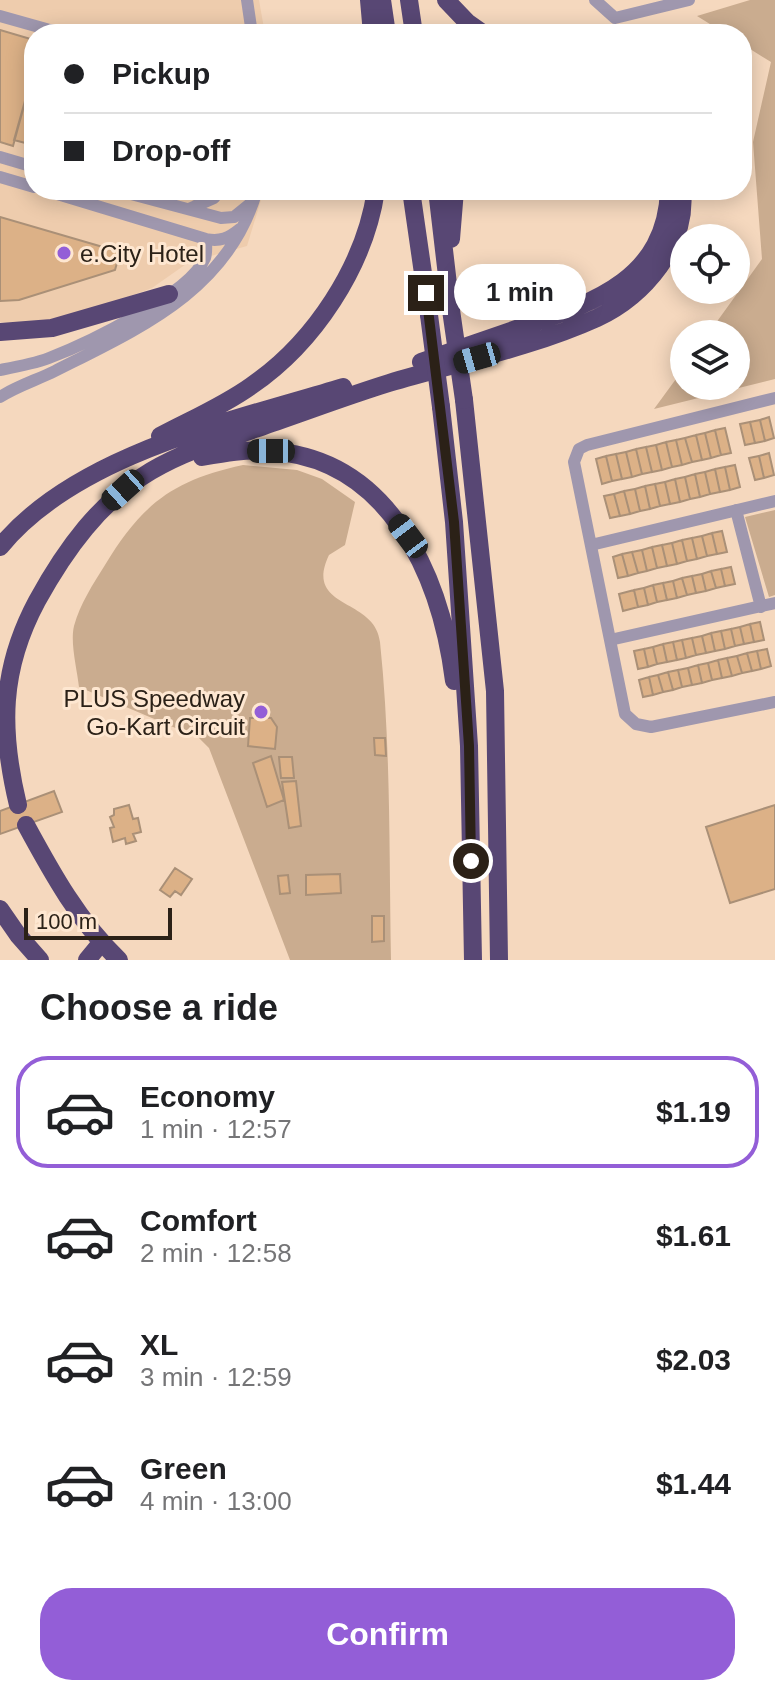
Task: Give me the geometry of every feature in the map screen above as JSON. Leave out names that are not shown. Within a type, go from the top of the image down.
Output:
[{"type":"highway","points":[[369,0],[371,24]]},
{"type":"highway","points":[[382,0],[386,24]]},
{"type":"highway","points":[[409,0],[413,24]]},
{"type":"highway","points":[[446,0],[470,24]]},
{"type":"highway","points":[[124,459],[250,387],[302,340],[330,303],[354,261],[368,229],[374,200]]},
{"type":"highway","points":[[412,200],[454,522],[469,746],[473,960]]},
{"type":"highway","points":[[438,200],[464,400],[495,691],[499,960]]},
{"type":"highway","points":[[447,278],[454,200]]},
{"type":"highway","points":[[0,547],[33,512],[61,491],[124,459],[207,429],[489,339],[596,299],[629,278],[651,253],[663,225],[667,200]]},
{"type":"highway","points":[[18,805],[4,746],[3,716],[6,685],[23,627],[52,573],[75,540],[113,500],[150,472],[205,446],[388,384],[507,350],[598,317],[634,293],[667,255],[681,218],[682,200]]},
{"type":"highway","points":[[0,332],[52,328],[169,294]]},
{"type":"highway","points":[[150,472],[202,457],[241,451],[271,451],[307,458],[336,469],[364,488],[390,512],[421,559],[444,624],[458,715],[469,746]]},
{"type":"highway","points":[[26,825],[54,875],[101,943],[119,960]]},
{"type":"highway","points":[[0,909],[40,960]]},
{"type":"highway","points":[[87,960],[101,943]]},
{"type":"street","points":[[247,0],[251,24]]},
{"type":"street","points":[[595,0],[615,18],[689,0]]},
{"type":"street","points":[[0,16],[28,24]]},
{"type":"street","points":[[0,157],[24,164]]},
{"type":"street","points":[[0,177],[24,184]]},
{"type":"street","points":[[81,200],[216,241],[230,237],[242,227]]},
{"type":"street","points":[[152,200],[221,218],[234,217],[245,210],[251,200]]},
{"type":"street","points":[[187,210],[210,200]]},
{"type":"street","points":[[0,397],[103,346],[174,305],[211,274],[235,244],[253,200]]},
{"type":"street","points":[[0,370],[44,360],[70,350],[169,294],[188,280],[202,263],[207,249],[206,239]]},
{"type":"street","points":[[775,398],[587,445],[579,449],[574,462],[625,714],[636,724],[660,726],[775,702]]},
{"type":"street","points":[[591,545],[775,501]]},
{"type":"street","points":[[736,510],[761,607]]},
{"type":"street","points":[[610,640],[775,603]]},
{"type":"shaded area","points":[[0,0],[259,0],[263,24],[24,24],[24,200],[261,200],[247,246],[189,262],[152,288],[82,314],[21,324],[0,322]]},
{"type":"shaded area","points":[[750,0],[775,0],[775,379],[750,385],[750,320],[718,320],[730,304],[750,304],[750,276],[762,259],[753,142],[771,62],[752,50],[752,24],[710,24],[697,16]]},
{"type":"shaded area","points":[[670,387],[670,400],[690,400],[654,409]]},
{"type":"shaded area","name":"PLUS Speedway Go-Kart Circuit","points":[[243,465],[297,470],[322,479],[355,502],[345,545],[329,555],[324,573],[325,585],[332,595],[366,617],[375,628],[380,642],[388,761],[391,960],[290,960],[209,748],[199,738],[79,687],[73,648],[74,626],[87,594],[132,526],[178,487],[197,478]]},
{"type":"shaded area","points":[[775,510],[775,595],[769,597],[745,517]]},
{"type":"building","points":[[0,30],[24,37],[24,106],[13,146],[0,142]]},
{"type":"building","points":[[24,104],[24,143],[14,140]]},
{"type":"building","points":[[0,217],[120,252],[115,270],[19,300],[0,301]]},
{"type":"building","points":[[769,417],[774,438],[765,441],[760,420]]},
{"type":"building","points":[[760,420],[765,441],[755,443],[750,422]]},
{"type":"building","points":[[750,422],[755,443],[745,445],[740,424]]},
{"type":"building","points":[[725,428],[731,453],[721,455],[715,430]]},
{"type":"building","points":[[715,430],[721,455],[711,458],[705,433]]},
{"type":"building","points":[[705,433],[711,458],[702,460],[696,435]]},
{"type":"building","points":[[696,435],[702,460],[692,462],[685,438]]},
{"type":"building","points":[[685,438],[692,462],[682,465],[676,440]]},
{"type":"building","points":[[676,440],[682,465],[672,467],[666,442]]},
{"type":"building","points":[[666,442],[672,467],[662,470],[656,445]]},
{"type":"building","points":[[656,445],[662,470],[652,472],[646,447]]},
{"type":"building","points":[[646,447],[652,472],[642,474],[636,449]]},
{"type":"building","points":[[636,449],[642,474],[632,477],[626,452]]},
{"type":"building","points":[[626,452],[632,477],[622,479],[616,454]]},
{"type":"building","points":[[769,453],[774,475],[764,478],[759,456]]},
{"type":"building","points":[[616,454],[622,479],[612,481],[606,456]]},
{"type":"building","points":[[606,456],[612,481],[602,484],[596,459]]},
{"type":"building","points":[[759,456],[764,478],[755,480],[749,458]]},
{"type":"building","points":[[735,465],[740,487],[730,490],[725,467]]},
{"type":"building","points":[[725,467],[730,490],[720,492],[715,469]]},
{"type":"building","points":[[715,469],[720,492],[710,494],[705,472]]},
{"type":"building","points":[[705,472],[710,494],[700,497],[695,474]]},
{"type":"building","points":[[695,474],[700,497],[690,499],[685,477]]},
{"type":"building","points":[[685,477],[690,499],[680,502],[675,479]]},
{"type":"building","points":[[675,479],[680,502],[670,504],[665,482]]},
{"type":"building","points":[[665,482],[670,504],[660,506],[655,484]]},
{"type":"building","points":[[655,484],[660,506],[650,509],[645,486]]},
{"type":"building","points":[[645,486],[650,509],[640,511],[635,489]]},
{"type":"building","points":[[635,489],[640,511],[630,514],[624,491]]},
{"type":"building","points":[[624,491],[630,514],[620,516],[614,494]]},
{"type":"building","points":[[614,494],[620,516],[610,518],[604,496]]},
{"type":"building","points":[[722,531],[727,552],[717,554],[712,533]]},
{"type":"building","points":[[712,533],[717,554],[707,556],[702,536]]},
{"type":"building","points":[[702,536],[707,556],[697,559],[692,538]]},
{"type":"building","points":[[692,538],[697,559],[687,561],[682,540]]},
{"type":"building","points":[[682,540],[687,561],[677,564],[672,543]]},
{"type":"building","points":[[672,543],[677,564],[667,566],[662,545]]},
{"type":"building","points":[[662,545],[667,566],[657,568],[652,547]]},
{"type":"building","points":[[652,547],[657,568],[647,571],[642,550]]},
{"type":"building","points":[[642,550],[647,571],[638,573],[632,552]]},
{"type":"building","points":[[632,552],[638,573],[628,576],[622,554]]},
{"type":"building","points":[[622,554],[628,576],[618,578],[613,557]]},
{"type":"building","points":[[731,567],[735,584],[725,586],[721,569]]},
{"type":"building","points":[[721,569],[725,586],[716,588],[711,571]]},
{"type":"building","points":[[711,571],[716,588],[706,591],[702,574]]},
{"type":"building","points":[[702,574],[706,591],[696,593],[692,576]]},
{"type":"building","points":[[692,576],[696,593],[687,595],[682,578]]},
{"type":"building","points":[[682,578],[687,595],[677,598],[673,581]]},
{"type":"building","points":[[673,581],[677,598],[667,600],[663,583]]},
{"type":"building","points":[[663,583],[667,600],[657,602],[653,585]]},
{"type":"building","points":[[653,585],[657,602],[648,605],[644,588]]},
{"type":"building","points":[[644,588],[648,605],[638,607],[634,590]]},
{"type":"building","points":[[634,590],[638,607],[623,611],[619,594]]},
{"type":"building","points":[[760,622],[764,640],[754,642],[750,624]]},
{"type":"building","points":[[750,624],[754,642],[744,644],[740,627]]},
{"type":"building","points":[[740,627],[744,644],[735,646],[731,629]]},
{"type":"building","points":[[731,629],[735,646],[725,649],[721,631]]},
{"type":"building","points":[[721,631],[725,649],[715,651],[711,633]]},
{"type":"building","points":[[711,633],[715,651],[706,653],[702,636]]},
{"type":"building","points":[[702,636],[706,653],[696,655],[692,638]]},
{"type":"building","points":[[692,638],[696,655],[686,658],[682,640]]},
{"type":"building","points":[[682,640],[686,658],[677,660],[673,642]]},
{"type":"building","points":[[673,642],[677,660],[667,662],[663,644]]},
{"type":"building","points":[[663,644],[667,662],[657,664],[653,647]]},
{"type":"building","points":[[653,647],[657,664],[648,667],[644,649]]},
{"type":"building","points":[[644,649],[648,667],[638,669],[634,651]]},
{"type":"building","points":[[767,649],[771,666],[761,669],[757,651]]},
{"type":"building","points":[[757,651],[761,669],[752,671],[747,653]]},
{"type":"building","points":[[747,653],[752,671],[742,673],[737,656]]},
{"type":"building","points":[[737,656],[742,673],[732,676],[727,658]]},
{"type":"building","points":[[727,658],[732,676],[722,678],[718,660]]},
{"type":"building","points":[[718,660],[722,678],[712,680],[708,663]]},
{"type":"building","points":[[708,663],[712,680],[702,683],[698,665]]},
{"type":"building","points":[[698,665],[702,683],[692,685],[688,668]]},
{"type":"building","points":[[688,668],[692,685],[682,687],[678,670]]},
{"type":"building","points":[[678,670],[682,687],[673,690],[668,672]]},
{"type":"building","points":[[668,672],[673,690],[663,692],[658,675]]},
{"type":"building","points":[[658,675],[663,692],[653,695],[649,677]]},
{"type":"building","points":[[649,677],[653,695],[643,697],[639,680]]},
{"type":"building","points":[[250,718],[271,718],[277,727],[275,749],[248,746]]},
{"type":"building","points":[[374,738],[385,738],[386,756],[375,755]]},
{"type":"building","points":[[271,756],[284,800],[267,807],[253,763]]},
{"type":"building","points":[[279,757],[292,757],[294,778],[281,778]]},
{"type":"building","points":[[296,781],[301,826],[289,828],[282,782]]},
{"type":"building","points":[[54,791],[62,812],[0,834],[0,811]]},
{"type":"building","points":[[129,805],[133,819],[138,818],[141,832],[133,834],[136,841],[126,844],[125,838],[113,842],[110,828],[114,827],[110,817],[114,815],[114,809]]},
{"type":"building","points":[[775,805],[775,889],[730,903],[706,827]]},
{"type":"building","points":[[175,868],[192,879],[181,895],[175,891],[170,897],[160,890]]},
{"type":"building","points":[[340,874],[341,893],[306,895],[306,875]]},
{"type":"building","points":[[288,875],[290,893],[280,894],[278,876]]},
{"type":"building","points":[[372,916],[384,916],[384,941],[372,942]]},
{"type":"place","name":"e.City Hotel","points":[[64,253]]},
{"type":"place","name":"PLUS Speedway Go-Kart Circuit","points":[[261,712]]},
{"type":"route","points":[[426,293],[454,522],[469,746],[471,861]]}]
